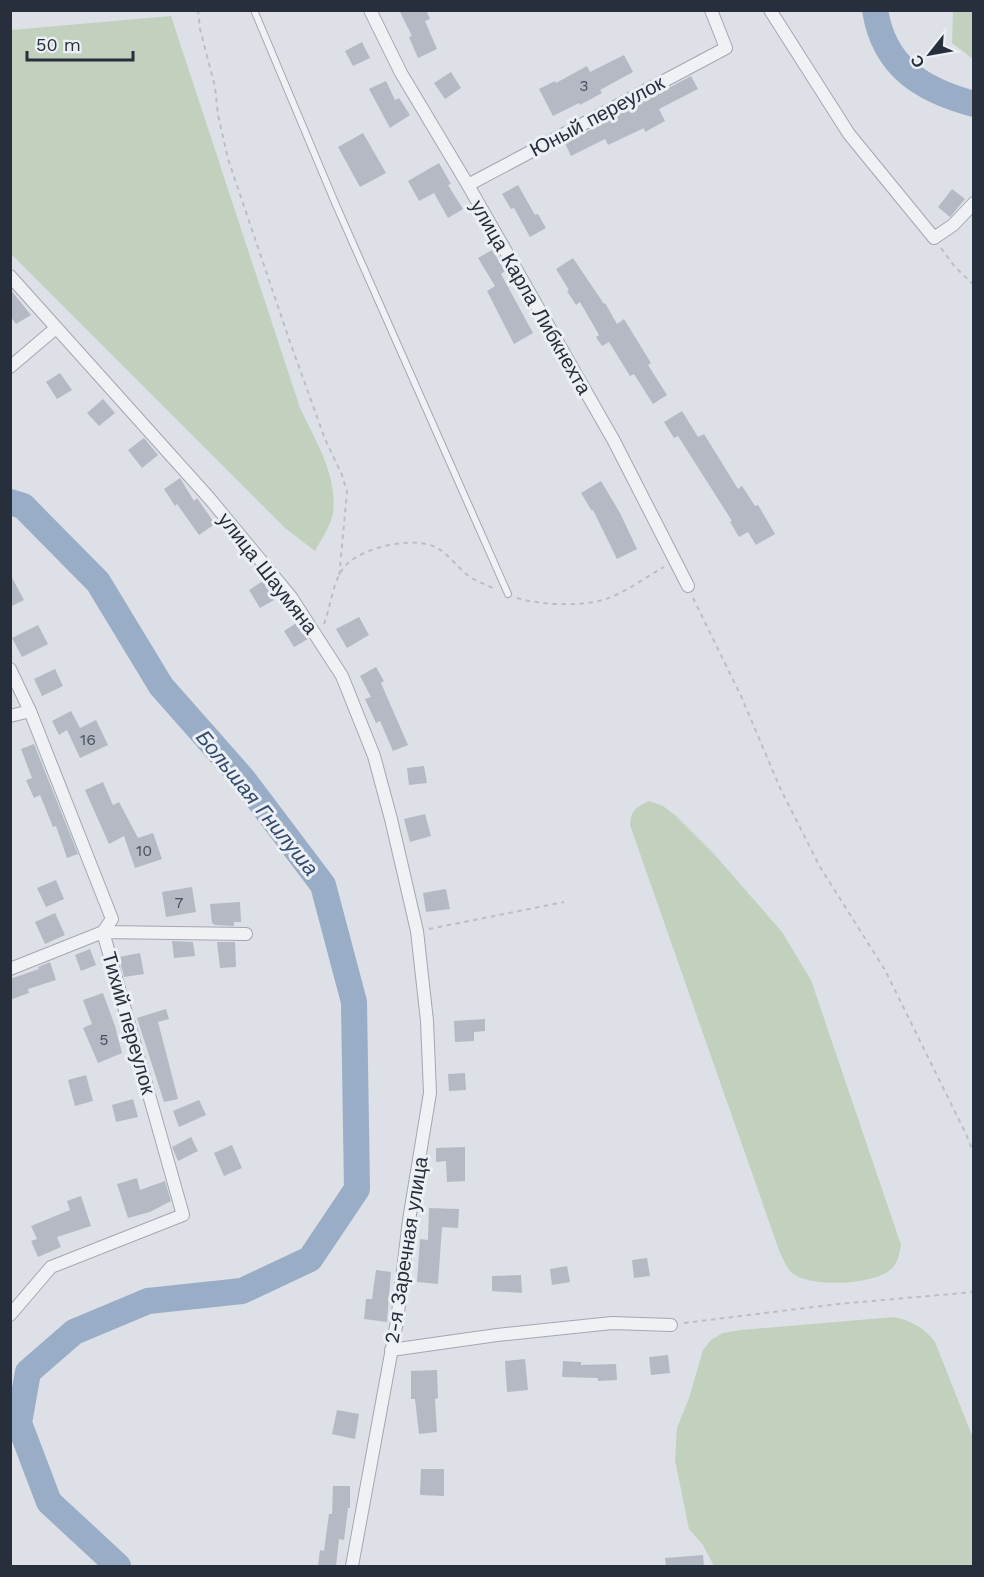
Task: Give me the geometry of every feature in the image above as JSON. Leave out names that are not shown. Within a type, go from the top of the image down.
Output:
[{"type":"street","name":"улица Карла Либкнехта","points":[[370,10],[401,73],[468,185],[614,441],[688,586]]},
{"type":"street","name":"Юный переулок","points":[[468,185],[726,48],[711,10]]},
{"type":"street","points":[[770,10],[849,134],[934,238],[953,225],[974,203]]},
{"type":"street","name":"улица Шаумяна","points":[[10,276],[262,559],[291,597],[342,676],[374,756],[417,931]]},
{"type":"street","points":[[10,367],[56,328]]},
{"type":"street","name":"Тихий переулок","points":[[10,669],[30,711],[111,919],[103,932],[183,1215],[51,1267],[10,1315]]},
{"type":"street","points":[[10,716],[30,711]]},
{"type":"street","name":"2-я Заречная улица","points":[[352,1566],[397,1321],[412,1199],[428,1118],[430,1093],[426,1021],[417,931]]},
{"type":"street","points":[[10,969],[103,932],[246,934]]},
{"type":"street","points":[[391,1350],[497,1335],[612,1323],[671,1325]]},
{"type":"lane","points":[[254,10],[332,195],[508,594]]},
{"type":"path","points":[[198,10],[200,30],[215,87],[218,115],[228,159],[290,342],[347,492],[339,578],[319,639]]},
{"type":"path","points":[[934,238],[955,267],[974,285]]},
{"type":"path","points":[[339,578],[348,564],[364,555],[382,547],[415,543],[438,549],[470,576],[508,594],[540,603],[597,602],[609,598],[675,561]]},
{"type":"path","points":[[688,586],[741,696],[781,790],[820,867],[885,970],[966,1134],[974,1155]]},
{"type":"path","points":[[417,931],[564,902]]},
{"type":"path","points":[[671,1325],[838,1304],[974,1292]]},
{"type":"green space","points":[[953,11],[973,11],[973,59],[952,43]]},
{"type":"green space","points":[[171,16],[300,408],[329,472],[334,499],[333,513],[315,551],[285,528],[11,254],[11,30]]},
{"type":"green space","points":[[649,801],[663,806],[676,816],[714,854],[782,932],[811,980],[901,1245],[895,1265],[881,1275],[841,1283],[812,1281],[792,1273],[780,1253],[630,825],[635,810]]},
{"type":"green space","points":[[894,1317],[917,1325],[935,1342],[973,1438],[973,1566],[714,1566],[703,1545],[689,1529],[675,1460],[677,1428],[689,1398],[703,1350],[711,1340],[723,1333]]},
{"type":"building","points":[[399,10],[426,10],[430,19],[425,21],[437,49],[418,58],[409,37],[412,36]]},
{"type":"building","points":[[362,42],[370,58],[353,66],[345,51]]},
{"type":"building","points":[[624,55],[633,72],[600,90],[602,93],[553,116],[539,89],[555,81],[556,83],[587,66],[590,72]]},
{"type":"building","points":[[451,72],[461,88],[445,99],[434,83]]},
{"type":"building","points":[[691,76],[698,89],[659,109],[665,121],[645,132],[644,128],[608,145],[605,139],[571,156],[565,143]]},
{"type":"building","points":[[386,81],[395,100],[399,98],[410,115],[390,128],[369,89]]},
{"type":"building","points":[[363,133],[386,173],[360,187],[338,147]]},
{"type":"building","points":[[439,163],[451,184],[448,185],[463,209],[448,218],[434,193],[419,201],[408,181]]},
{"type":"building","points":[[518,185],[535,215],[538,214],[546,228],[530,237],[514,208],[511,209],[502,194]]},
{"type":"building","points":[[952,189],[965,199],[950,217],[938,207]]},
{"type":"building","points":[[492,250],[505,271],[501,274],[533,333],[514,344],[487,291],[495,286],[478,258]]},
{"type":"building","points":[[573,258],[617,324],[624,319],[651,363],[648,365],[667,395],[653,404],[634,374],[630,376],[609,342],[602,346],[596,337],[599,335],[580,302],[576,305],[567,291],[569,290],[556,269]]},
{"type":"building","points":[[10,289],[31,315],[16,324],[10,316]]},
{"type":"building","points":[[60,373],[72,390],[57,399],[46,382]]},
{"type":"building","points":[[103,399],[115,413],[99,426],[87,413]]},
{"type":"building","points":[[682,411],[698,437],[704,434],[738,489],[742,486],[755,506],[758,505],[775,534],[756,545],[748,532],[739,537],[730,522],[732,521],[678,436],[674,438],[664,422]]},
{"type":"building","points":[[144,438],[158,455],[142,468],[128,450]]},
{"type":"building","points":[[180,478],[194,501],[197,498],[215,524],[199,535],[164,489]]},
{"type":"building","points":[[601,481],[620,513],[637,549],[617,559],[593,510],[581,493]]},
{"type":"building","points":[[10,574],[24,600],[10,607]]},
{"type":"building","points":[[263,581],[274,600],[260,608],[249,590]]},
{"type":"building","points":[[359,617],[369,635],[347,648],[336,629]]},
{"type":"building","points":[[298,622],[308,639],[294,647],[284,631]]},
{"type":"building","points":[[38,625],[48,644],[22,657],[12,638]]},
{"type":"building","points":[[376,667],[384,681],[381,683],[408,745],[393,751],[380,721],[376,723],[365,699],[371,697],[360,676]]},
{"type":"building","points":[[55,669],[63,686],[42,696],[34,679]]},
{"type":"building","points":[[71,711],[80,728],[96,720],[108,745],[80,758],[67,730],[59,735],[52,721]]},
{"type":"building","points":[[34,744],[78,854],[67,858],[56,826],[53,827],[40,795],[34,798],[26,780],[32,778],[21,749]]},
{"type":"building","points":[[424,766],[427,783],[409,785],[407,768]]},
{"type":"building","points":[[103,782],[115,810],[113,805],[119,802],[138,838],[153,833],[162,859],[135,868],[124,836],[109,844],[85,790]]},
{"type":"building","points":[[425,814],[431,836],[410,842],[404,819]]},
{"type":"building","points":[[56,880],[64,899],[46,907],[37,888]]},
{"type":"building","points":[[192,887],[196,912],[166,917],[162,892]]},
{"type":"building","points":[[446,889],[450,909],[426,912],[423,893]]},
{"type":"building","points":[[240,902],[241,922],[234,922],[234,926],[212,923],[210,904]]},
{"type":"building","points":[[55,913],[65,935],[45,944],[35,922]]},
{"type":"building","points":[[172,941],[193,942],[195,956],[174,958]]},
{"type":"building","points":[[217,942],[235,942],[236,967],[220,968]]},
{"type":"building","points":[[90,949],[96,965],[81,971],[75,955]]},
{"type":"building","points":[[140,953],[144,974],[124,977],[119,957]]},
{"type":"building","points":[[50,962],[56,980],[28,989],[29,993],[10,1000],[10,979],[39,969],[38,967]]},
{"type":"building","points":[[103,993],[122,1053],[98,1063],[83,1028],[92,1024],[83,1000]]},
{"type":"building","points":[[166,1009],[169,1019],[158,1022],[178,1099],[164,1102],[137,1018]]},
{"type":"building","points":[[485,1019],[485,1031],[474,1032],[474,1041],[455,1042],[454,1021]]},
{"type":"building","points":[[465,1073],[466,1090],[449,1091],[448,1074]]},
{"type":"building","points":[[86,1075],[93,1101],[75,1106],[68,1080]]},
{"type":"building","points":[[133,1099],[138,1117],[116,1122],[112,1105]]},
{"type":"building","points":[[199,1100],[206,1115],[179,1127],[173,1111]]},
{"type":"building","points":[[191,1137],[198,1151],[178,1161],[172,1147]]},
{"type":"building","points":[[232,1145],[242,1168],[224,1176],[214,1153]]},
{"type":"building","points":[[465,1147],[465,1181],[447,1182],[446,1161],[436,1162],[436,1148]]},
{"type":"building","points":[[137,1178],[140,1190],[165,1181],[171,1201],[150,1212],[128,1218],[117,1184]]},
{"type":"building","points":[[81,1196],[91,1226],[57,1237],[61,1247],[38,1257],[31,1241],[37,1239],[31,1226],[70,1210],[67,1201]]},
{"type":"building","points":[[429,1208],[459,1209],[458,1228],[442,1227],[438,1284],[417,1282],[420,1239],[428,1240]]},
{"type":"building","points":[[647,1258],[650,1276],[634,1278],[632,1260]]},
{"type":"building","points":[[567,1266],[570,1282],[552,1285],[550,1269]]},
{"type":"building","points":[[376,1270],[391,1272],[387,1322],[364,1319],[366,1299],[372,1299]]},
{"type":"building","points":[[521,1275],[522,1293],[492,1291],[492,1276]]},
{"type":"building","points":[[668,1355],[670,1373],[651,1375],[649,1357]]},
{"type":"building","points":[[525,1359],[528,1390],[507,1392],[505,1361]]},
{"type":"building","points":[[563,1361],[581,1362],[581,1365],[616,1364],[617,1380],[598,1381],[598,1378],[562,1377]]},
{"type":"building","points":[[437,1370],[438,1398],[435,1399],[437,1432],[419,1434],[415,1399],[411,1399],[411,1371]]},
{"type":"building","points":[[337,1410],[359,1414],[355,1439],[332,1434]]},
{"type":"building","points":[[421,1469],[444,1469],[444,1496],[420,1495]]},
{"type":"building","points":[[333,1486],[350,1486],[350,1508],[348,1508],[344,1540],[339,1539],[336,1566],[318,1566],[320,1550],[324,1551],[329,1514],[332,1514]]},
{"type":"building","points":[[703,1555],[704,1566],[666,1566],[665,1558]]},
{"type":"waterway","points":[[875,10],[887,47],[908,73],[938,91],[974,104]]},
{"type":"waterway","name":"Большая Гнилуша","points":[[10,502],[23,506],[98,582],[161,686],[243,779],[323,885],[354,1002],[357,1189],[310,1259],[242,1291],[148,1301],[74,1332],[28,1372],[19,1423],[49,1502],[118,1566]]}]
